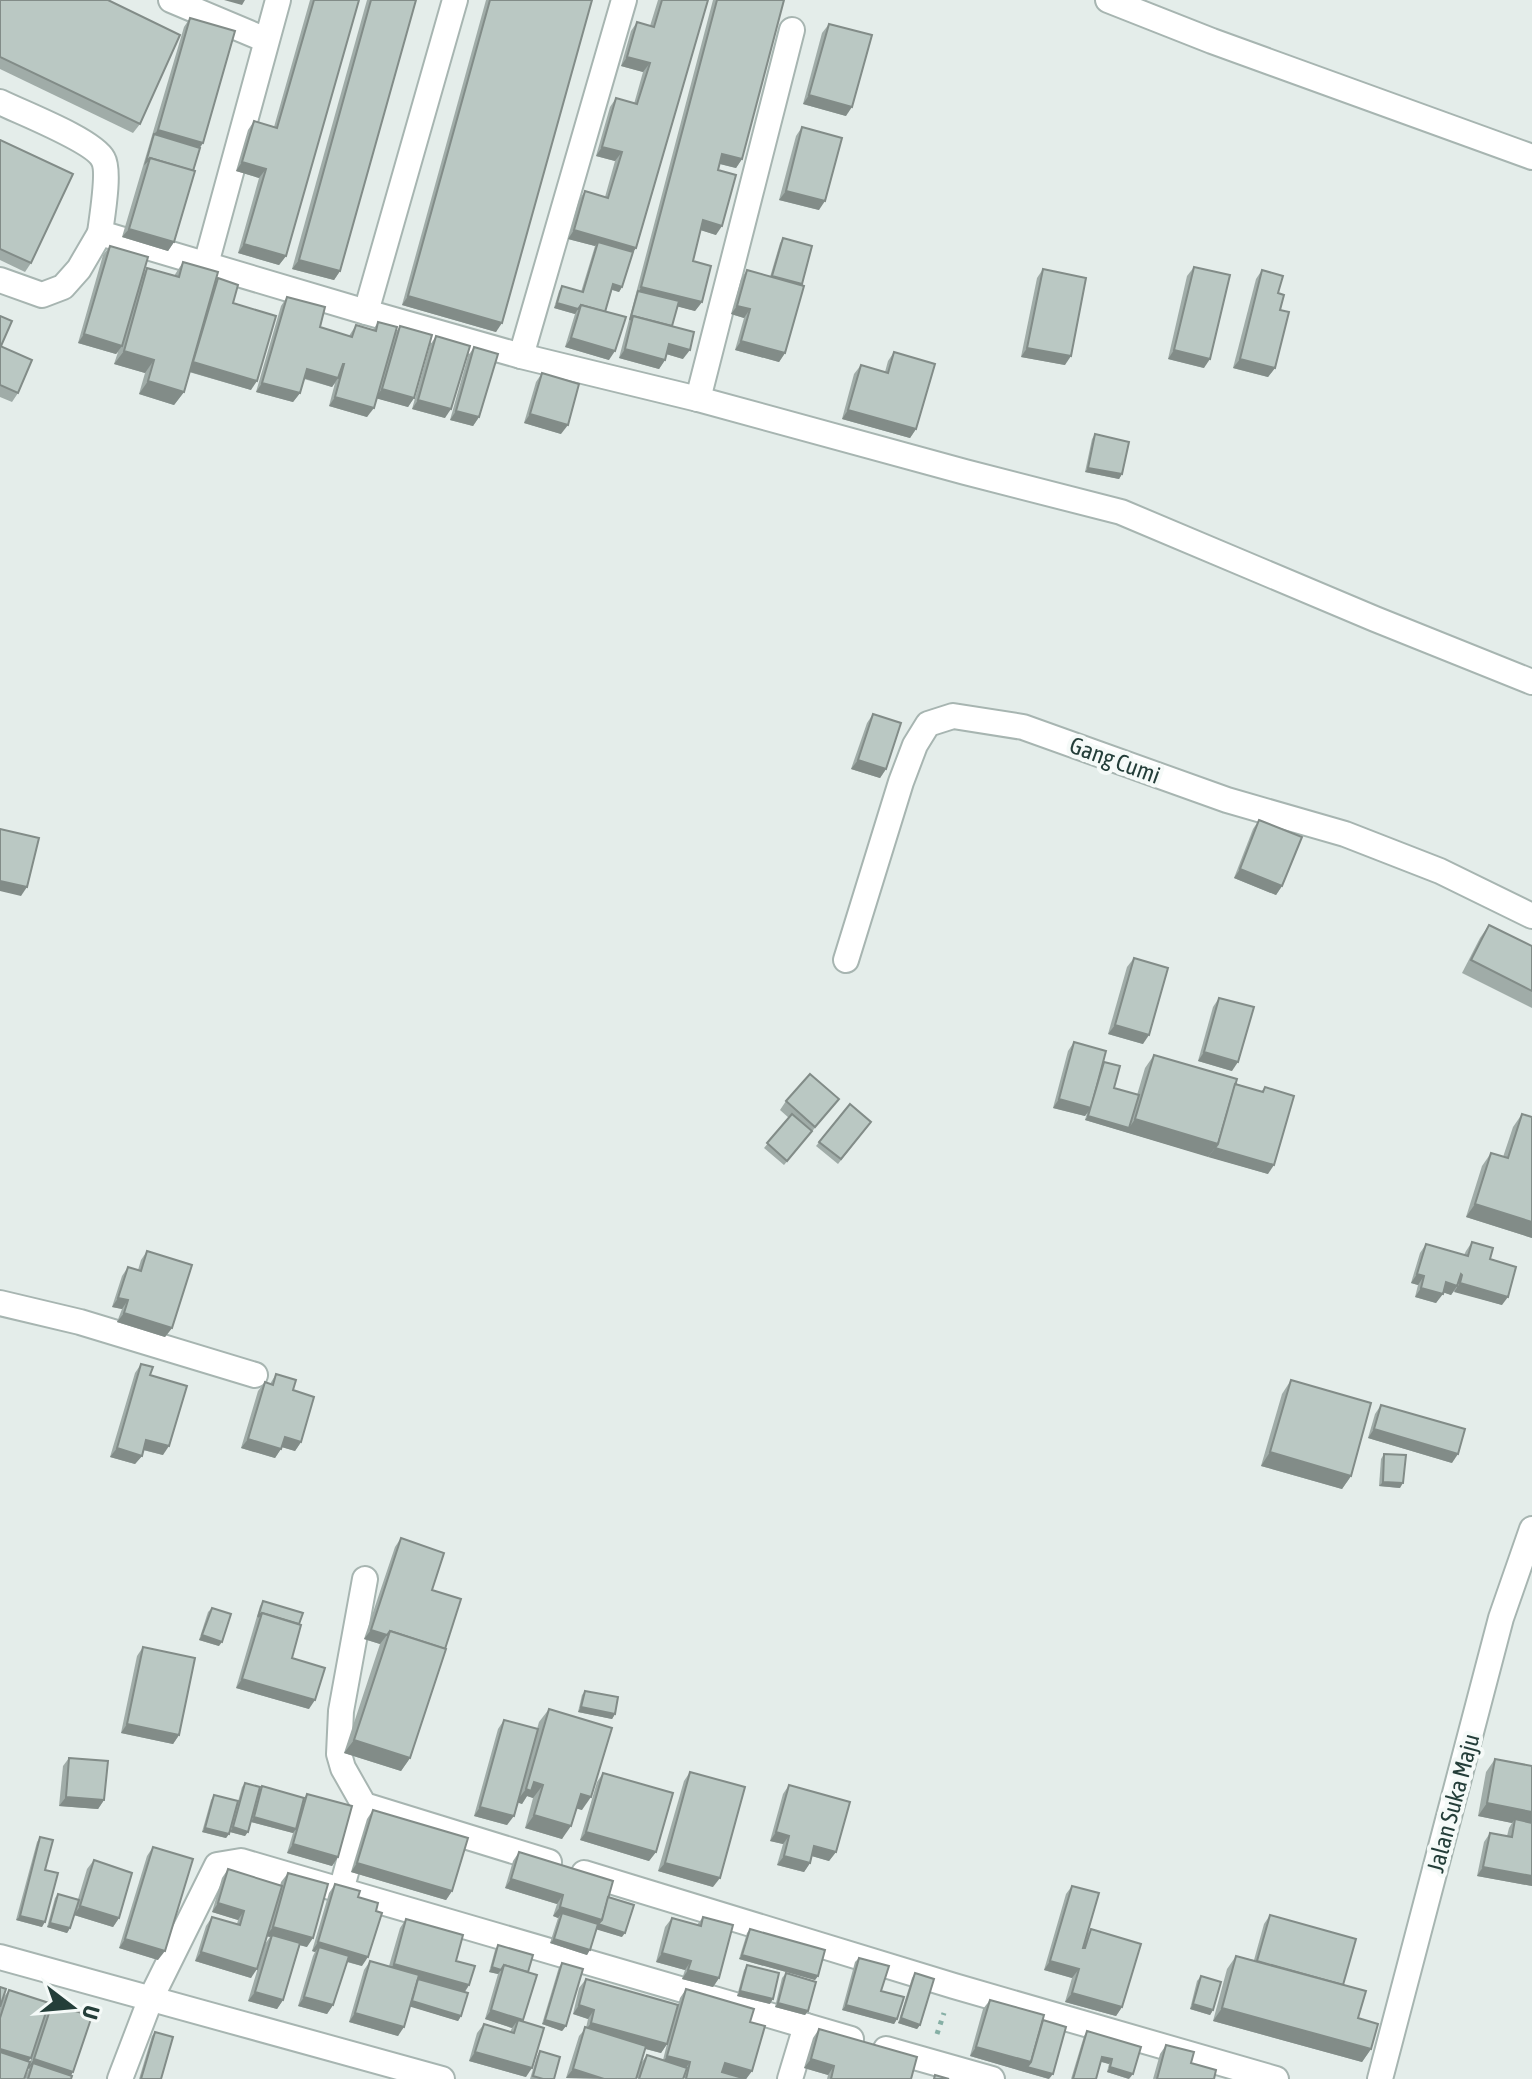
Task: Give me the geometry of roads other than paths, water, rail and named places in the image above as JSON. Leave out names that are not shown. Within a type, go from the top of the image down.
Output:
[{"type":"street","points":[[171,0],[266,40]]},
{"type":"street","points":[[206,264],[278,0]]},
{"type":"street","points":[[366,312],[455,0]]},
{"type":"street","points":[[521,356],[624,0]]},
{"type":"street","points":[[1108,0],[1532,157]]},
{"type":"street","points":[[698,399],[792,30]]},
{"type":"street","points":[[0,102],[93,146],[105,161],[106,184],[100,233],[79,269],[63,287],[42,295],[0,280]]},
{"type":"street","points":[[100,233],[521,356],[698,399],[1121,512],[1532,682]]},
{"type":"street","name":"Gang Cumi","points":[[846,960],[890,813],[915,745],[928,724],[953,716],[1023,727],[1227,800],[1345,834],[1440,871],[1532,916]]},
{"type":"street","points":[[0,1303],[80,1322],[255,1375]]},
{"type":"street","name":"Jalan Suka Maju","points":[[1380,2079],[1501,1618],[1529,1540]]},
{"type":"street","points":[[365,1579],[341,1711],[339,1754],[343,1768],[364,1805],[954,1986],[1276,2079]]},
{"type":"street","points":[[341,1891],[364,1805]]},
{"type":"street","points":[[120,2079],[151,1998],[217,1865],[241,1861],[992,2079]]},
{"type":"street","points":[[0,1957],[442,2079]]},
{"type":"street","points":[[790,2079],[806,2026]]}]
